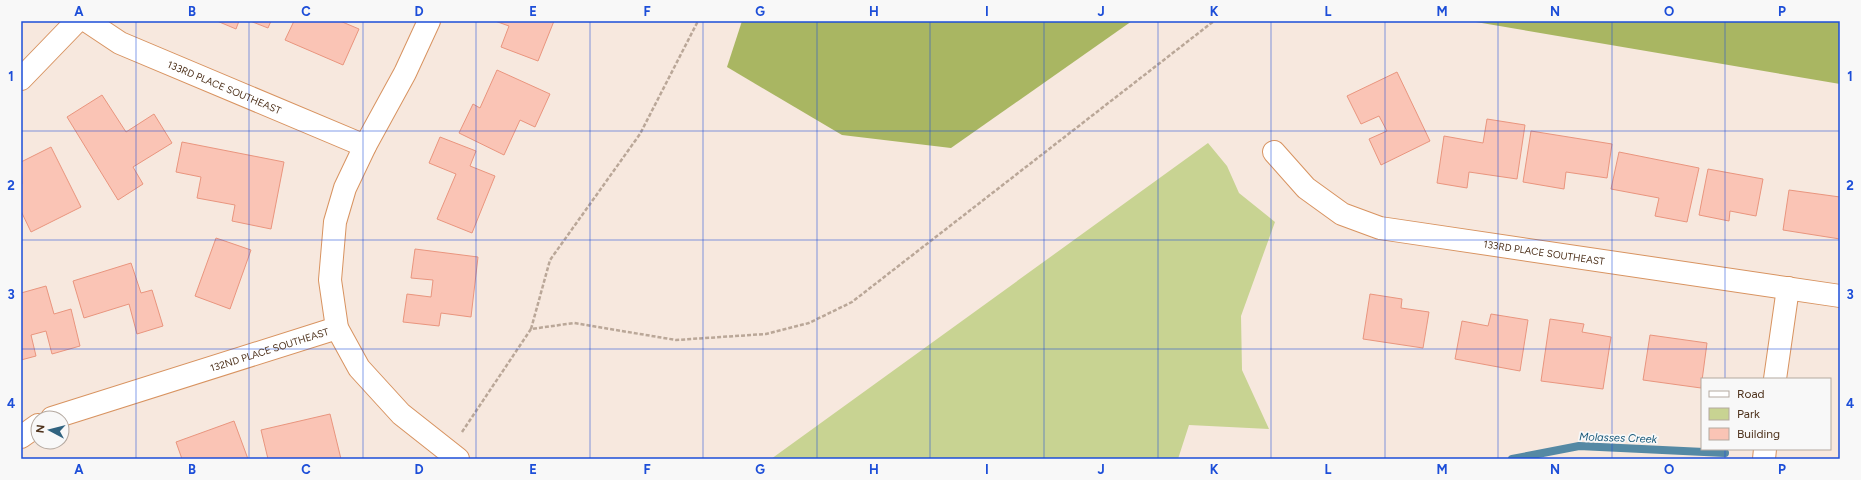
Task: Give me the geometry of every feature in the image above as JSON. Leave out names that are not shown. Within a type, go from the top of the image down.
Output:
[{"type":"street","points":[[21,79],[77,21]]},
{"type":"street","name":"133RD PLACE SOUTHEAST","points":[[87,21],[120,44],[365,146]]},
{"type":"street","points":[[337,328],[330,280],[335,222],[345,188],[365,146],[405,74],[429,21]]},
{"type":"street","name":"133RD PLACE SOUTHEAST","points":[[1274,152],[1306,188],[1342,214],[1380,228],[1840,296]]},
{"type":"street","points":[[1775,378],[1788,288]]},
{"type":"street","name":"132ND PLACE SOUTHEAST","points":[[70,412],[337,328],[359,368],[384,397],[401,414],[453,456]]},
{"type":"street","points":[[21,437],[30,431]]},
{"type":"path","points":[[453,456],[530,329],[550,260],[640,134],[698,21]]},
{"type":"path","points":[[530,329],[574,324],[676,340],[766,334],[809,323],[852,302],[1214,21]]},
{"type":"green space","points":[[742,21],[1132,21],[951,148],[842,135],[727,67]]},
{"type":"green space","points":[[1470,21],[1840,21],[1840,84]]},
{"type":"green space","points":[[1208,143],[1227,166],[1239,193],[1275,222],[1241,316],[1242,370],[1269,429],[1189,425],[1178,459],[771,459]]},
{"type":"building","points":[[217,21],[239,21],[236,29]]},
{"type":"building","points":[[250,21],[271,21],[268,28]]},
{"type":"building","points":[[294,21],[340,21],[359,29],[343,65],[285,40]]},
{"type":"building","points":[[495,21],[554,21],[538,61],[501,47],[509,26]]},
{"type":"building","points":[[497,70],[550,94],[535,127],[520,120],[504,155],[459,133],[473,104],[480,108]]},
{"type":"building","points":[[1397,72],[1430,141],[1381,165],[1369,139],[1387,131],[1379,116],[1361,124],[1347,96]]},
{"type":"building","points":[[102,95],[126,132],[154,114],[172,143],[133,167],[143,184],[118,200],[67,117]]},
{"type":"building","points":[[1487,119],[1525,125],[1517,179],[1469,172],[1467,188],[1437,183],[1444,136],[1483,143]]},
{"type":"building","points":[[1531,131],[1612,144],[1607,178],[1566,172],[1564,189],[1523,182]]},
{"type":"building","points":[[440,137],[476,151],[470,166],[495,176],[472,233],[437,219],[456,174],[429,163]]},
{"type":"building","points":[[182,142],[284,162],[271,229],[232,221],[235,205],[197,198],[201,177],[176,172]]},
{"type":"building","points":[[51,147],[81,207],[31,232],[21,211],[21,162]]},
{"type":"building","points":[[1619,152],[1699,168],[1687,222],[1655,216],[1659,198],[1611,189]]},
{"type":"building","points":[[1708,169],[1763,179],[1756,216],[1730,211],[1729,221],[1699,215]]},
{"type":"building","points":[[1789,190],[1840,197],[1840,239],[1783,230]]},
{"type":"building","points":[[216,238],[251,250],[230,309],[195,296]]},
{"type":"building","points":[[415,249],[478,257],[471,317],[441,313],[439,326],[403,322],[407,294],[431,297],[433,280],[411,278]]},
{"type":"building","points":[[131,263],[141,293],[152,290],[163,326],[137,334],[129,304],[84,318],[73,281]]},
{"type":"building","points":[[46,286],[54,314],[71,309],[80,346],[52,354],[46,331],[31,335],[36,356],[21,360],[21,293]]},
{"type":"building","points":[[1370,294],[1402,299],[1401,308],[1429,312],[1423,348],[1363,339]]},
{"type":"building","points":[[1491,314],[1528,320],[1520,371],[1455,359],[1462,321],[1488,326]]},
{"type":"building","points":[[1550,319],[1584,324],[1582,332],[1611,337],[1603,389],[1541,381]]},
{"type":"building","points":[[1650,335],[1707,343],[1702,378],[1701,378],[1701,388],[1643,380]]},
{"type":"building","points":[[330,414],[341,459],[268,459],[261,430]]},
{"type":"building","points":[[234,421],[248,459],[182,459],[176,442]]},
{"type":"waterway","name":"Molasses Creek","points":[[1512,459],[1579,446],[1725,453]]}]
